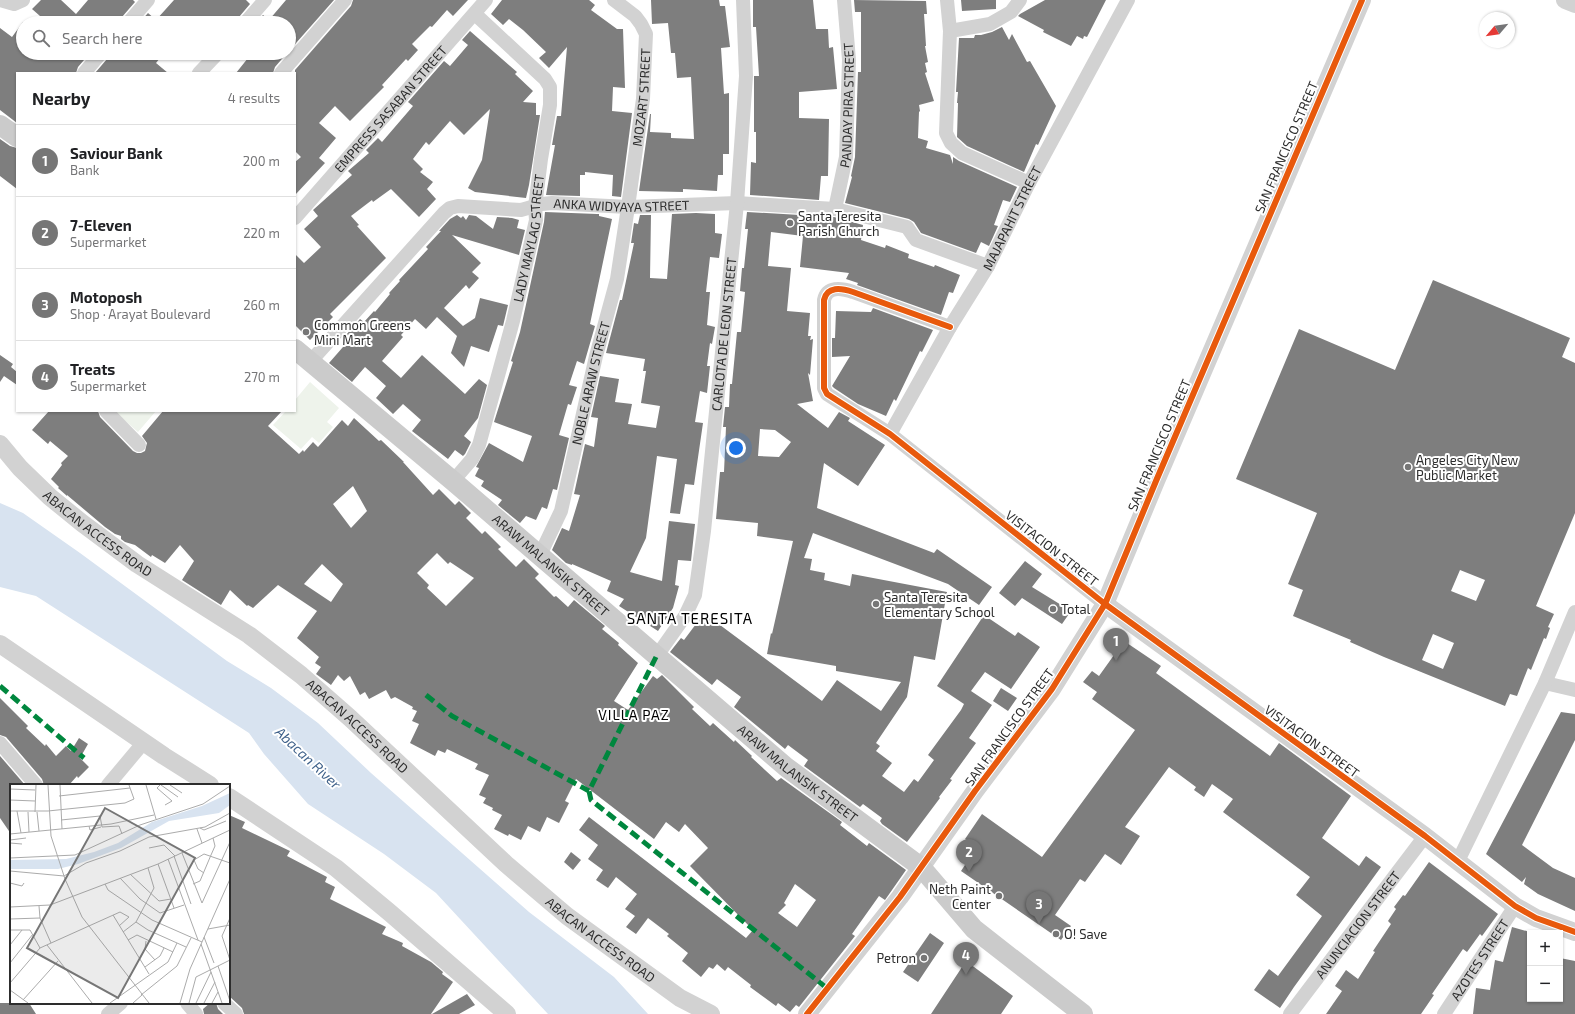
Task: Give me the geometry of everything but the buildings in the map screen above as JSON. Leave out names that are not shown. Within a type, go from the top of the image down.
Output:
[{"type":"main road","points":[[0,125],[16,136]]},
{"type":"main road","name":"ARAW MALANSIK STREET","points":[[302,356],[453,481],[786,767],[921,867],[974,929],[1083,1014]]},
{"type":"street","points":[[0,0],[14,4],[23,0]]},
{"type":"street","points":[[134,16],[148,0]]},
{"type":"street","points":[[251,16],[265,0]]},
{"type":"street","points":[[296,56],[345,0]]},
{"type":"street","name":"EMPRESS SASABAN STREET","points":[[296,217],[486,0]]},
{"type":"street","name":"MOZART STREET","points":[[614,0],[635,16],[646,34],[643,98],[628,207]]},
{"type":"street","name":"CARLOTA DE LEON STREET","points":[[656,656],[685,616],[695,595],[704,531],[737,203],[746,76],[743,0]]},
{"type":"street","name":"PANDAY PIRA STREET","points":[[835,209],[846,157],[850,60],[844,0]]},
{"type":"street","points":[[947,0],[950,31],[946,133],[951,143],[962,153],[1029,183]]},
{"type":"street","points":[[950,31],[990,24],[1011,12],[1020,0]]},
{"type":"street","name":"MAJAPAHIT STREET","points":[[890,434],[950,327],[988,266],[1029,183],[1128,0]]},
{"type":"street","name":"SAN FRANCISCO STREET","points":[[807,1014],[900,897],[975,792],[1052,689],[1105,604],[1156,481],[1362,0]]},
{"type":"street","points":[[1565,0],[1575,4]]},
{"type":"street","name":"LADY MAYLAG STREET","points":[[453,481],[472,459],[479,445],[513,321],[536,220],[535,207],[550,105],[550,87],[545,79],[475,14]]},
{"type":"street","points":[[85,72],[95,60]]},
{"type":"street","points":[[200,72],[211,60]]},
{"type":"street","points":[[282,72],[292,60]]},
{"type":"street","name":"ANKA WIDYAYA STREET","points":[[302,356],[450,208],[458,206],[521,210],[542,204],[552,203],[628,207],[737,203],[835,209],[907,227],[916,240],[988,266]]},
{"type":"street","name":"NOBLE ARAW STREET","points":[[540,555],[561,511],[596,356],[617,279],[628,207]]},
{"type":"street","name":"VISITACION STREET","points":[[950,327],[844,289],[829,290],[825,294],[824,300],[824,388],[827,394],[890,434],[1105,604],[1425,836],[1515,906],[1536,918],[1575,932]]},
{"type":"street","points":[[107,412],[139,445]]},
{"type":"street","name":"ABACAN ACCESS ROAD","points":[[0,444],[20,468],[50,497],[82,523],[137,564],[249,635],[301,675],[350,718],[506,864],[567,916],[680,998],[711,1014]]},
{"type":"street","points":[[1458,861],[1545,683],[1575,612]]},
{"type":"street","points":[[0,644],[208,784]]},
{"type":"street","points":[[1545,683],[1575,690]]},
{"type":"street","points":[[109,784],[144,742]]},
{"type":"street","points":[[0,743],[35,784]]},
{"type":"street","points":[[230,798],[336,868],[390,912],[507,1014]]},
{"type":"street","name":"ANUNCIACION STREET","points":[[1290,1014],[1425,836]]},
{"type":"street","name":"AZOTES STREET","points":[[1444,1014],[1515,906]]},
{"type":"street","points":[[108,1014],[120,1004]]},
{"type":"street","points":[[188,1004],[196,1014]]},
{"type":"street","points":[[225,1004],[236,1014]]},
{"type":"shaded area","points":[[310,382],[339,408],[327,422],[333,427],[319,443],[312,437],[301,449],[273,425],[285,412],[296,412],[296,399]]},
{"type":"shaded area","points":[[115,412],[155,412],[138,432]]},
{"type":"water","name":"Abacan River","points":[[0,503],[23,513],[227,661],[271,688],[318,723],[371,773],[529,912],[614,977],[648,1014],[548,1014],[436,893],[384,854],[308,804],[264,754],[249,733],[36,596],[0,587]]},
{"type":"marked path","points":[[656,657],[589,791],[591,800],[828,989]]},
{"type":"marked path","points":[[0,686],[84,758]]},
{"type":"marked path","points":[[426,695],[452,716],[589,791]]},
{"type":"cycle path","points":[[807,1014],[900,897],[975,791],[1052,689],[1105,604],[1156,481],[1362,0]]},
{"type":"cycle path","points":[[950,327],[853,292],[839,289],[831,290],[828,292],[824,300],[824,388],[827,394],[890,434],[1105,604],[1425,836],[1515,906],[1536,918],[1575,932]]},
{"type":"place","name":"Santa Teresita Parish Church","points":[[790,223]]},
{"type":"place","name":"Common Greens Mini Mart","points":[[306,332]]},
{"type":"place","name":"Angeles City New Public Market","points":[[1408,467]]},
{"type":"place","name":"Santa Teresita Elementary School","points":[[876,604]]},
{"type":"place","name":"Total","points":[[1053,609]]},
{"type":"place","name":"Saviour Bank","points":[[1116,661]]},
{"type":"place","name":"7-Eleven","points":[[969,872]]},
{"type":"place","name":"Neth Paint Center","points":[[999,896]]},
{"type":"place","name":"Motoposh","points":[[1039,924]]},
{"type":"place","name":"O! Save","points":[[1056,934]]},
{"type":"place","name":"Petron","points":[[924,958]]},
{"type":"place","name":"Treats","points":[[966,975]]},
{"type":"district","name":"SANTA TERESITA","points":[[690,619]]},
{"type":"district","name":"VILLA PAZ","points":[[634,715]]}]
